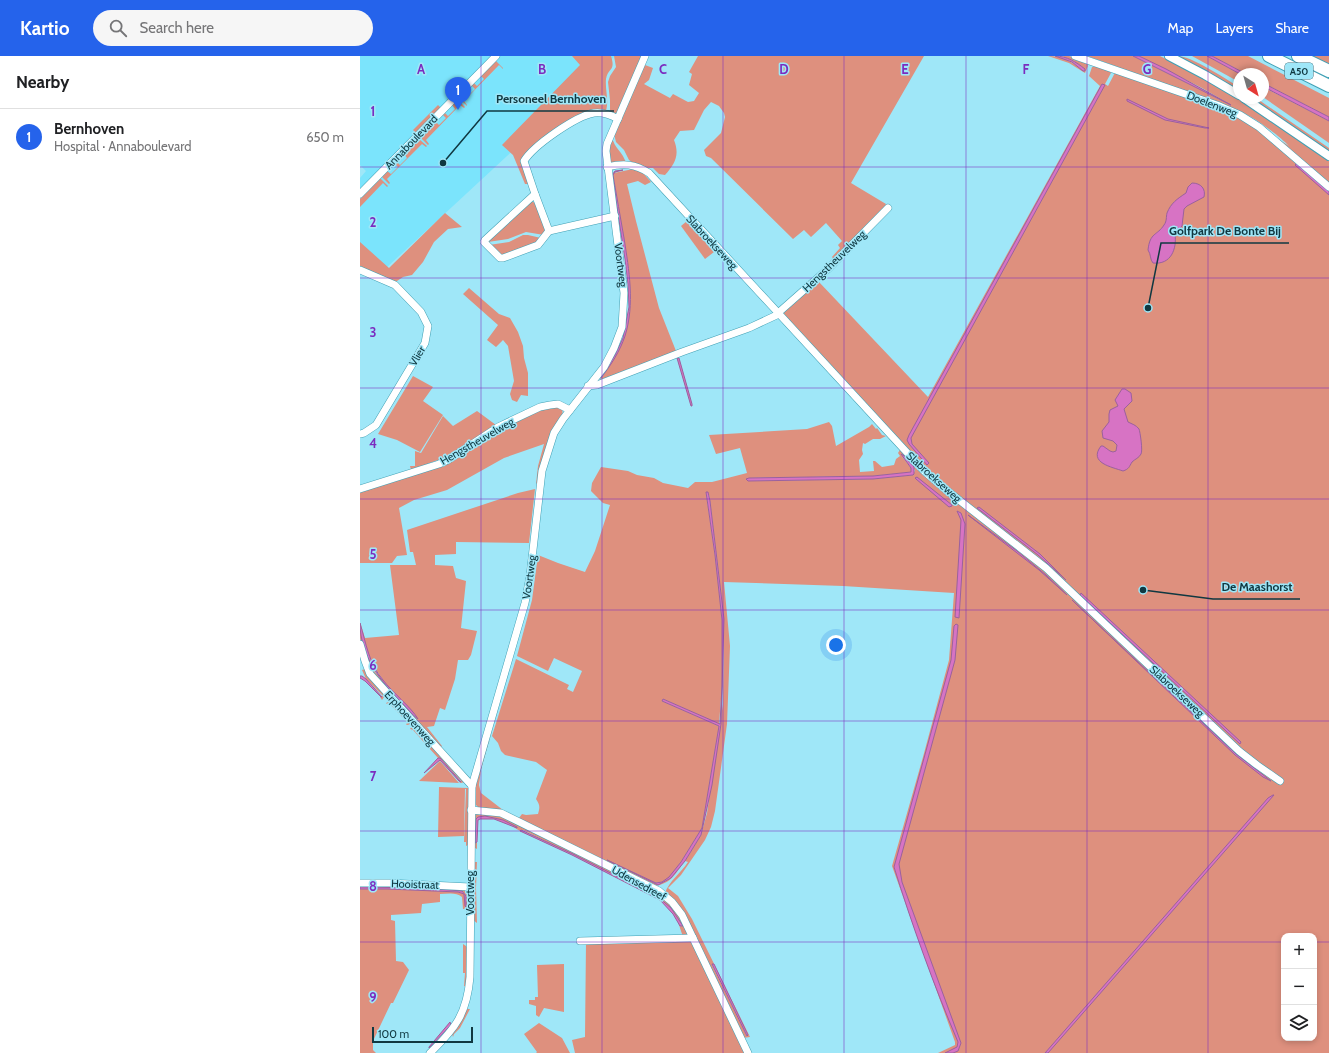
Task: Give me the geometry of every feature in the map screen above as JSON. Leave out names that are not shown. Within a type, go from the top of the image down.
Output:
[{"type":"highway","name":"A50","points":[[1269,56],[1329,86]]},
{"type":"highway","name":"A50","points":[[1298,56],[1329,71]]},
{"type":"street","name":"Annaboulevard","points":[[360,194],[496,56]]},
{"type":"street","name":"Voortweg","points":[[430,1053],[452,1029],[460,1017],[465,1005],[470,977],[472,786],[525,603],[530,576],[542,471],[554,433],[588,386],[604,367],[614,348],[622,327],[624,293],[606,151],[607,144],[645,56]]},
{"type":"street","name":"Doelenweg","points":[[1075,56],[1217,105],[1240,115],[1259,126],[1329,187]]},
{"type":"street","points":[[1169,56],[1233,91]]},
{"type":"street","points":[[1253,104],[1329,156]]},
{"type":"street","points":[[549,231],[534,194],[524,161],[557,131],[583,116],[600,112],[618,119]]},
{"type":"street","name":"Slabroekseweg","points":[[607,167],[630,165],[640,167],[649,173],[924,471],[1046,568],[1240,751],[1280,781]]},
{"type":"street","points":[[534,194],[485,240],[484,242],[500,258],[538,245],[549,231],[615,216]]},
{"type":"street","name":"Hengstheuvelweg","points":[[588,386],[597,385],[749,328],[779,314],[830,268],[888,208]]},
{"type":"street","name":"Vlier","points":[[360,270],[395,285],[421,312],[428,326],[425,343],[376,425],[360,434]]},
{"type":"street","name":"Hengstheuvelweg","points":[[360,488],[448,460],[498,427],[540,407],[558,404],[570,410]]},
{"type":"street","name":"Erphoevenweg","points":[[360,644],[370,674],[472,786]]},
{"type":"street","name":"Udensedreef","points":[[471,810],[501,813],[659,891],[672,902],[682,915],[748,1053]]},
{"type":"street","name":"Hooistraat","points":[[360,883],[470,887]]},
{"type":"street","points":[[580,941],[693,938]]},
{"type":"shaded area","points":[[360,56],[615,56],[385,269],[360,244],[360,178],[366,171],[360,165]]},
{"type":"shaded area","points":[[572,56],[611,56],[613,65],[606,79],[606,111],[549,133],[522,159],[529,184],[525,184],[513,155],[502,145],[580,65]]},
{"type":"shaded area","points":[[614,56],[642,56],[617,113],[613,114],[610,112],[608,82],[616,67]]},
{"type":"shaded area","points":[[698,56],[924,56],[851,183],[886,204],[883,210],[835,261],[832,257],[840,248],[838,245],[842,241],[826,223],[811,237],[804,230],[793,239],[711,158],[706,156],[704,150],[721,133],[725,117],[719,106],[711,102],[704,110],[694,130],[680,131],[674,140],[677,150],[676,159],[665,175],[659,174],[653,168],[646,168],[633,163],[629,160],[624,150],[616,142],[614,134],[645,65],[653,68],[649,80],[644,84],[670,98],[673,94],[688,102],[694,101],[699,93],[689,85],[692,74],[689,72]]},
{"type":"shaded area","points":[[1048,56],[1067,60],[1083,71],[1074,61],[1062,56],[1069,56],[1087,62],[1088,66],[1085,73],[1069,63]]},
{"type":"shaded area","points":[[1055,56],[1071,60],[1085,69],[1085,71],[1072,62]]},
{"type":"shaded area","points":[[1087,56],[1133,56],[1231,105],[1202,88],[1139,56],[1160,56],[1233,96],[1233,104],[1247,104],[1250,106],[1329,161],[1329,1053],[938,1053],[955,1045],[955,1042],[892,866],[949,660],[954,593],[843,586],[724,582],[730,646],[727,724],[715,811],[711,827],[705,840],[681,875],[668,888],[678,896],[692,919],[750,1037],[743,1038],[688,922],[665,893],[669,885],[688,862],[685,861],[669,881],[660,885],[654,886],[478,807],[474,803],[474,792],[489,741],[481,770],[479,785],[481,793],[503,810],[519,818],[522,814],[538,814],[539,806],[536,799],[547,770],[536,762],[505,755],[492,736],[516,659],[569,685],[567,689],[573,692],[582,671],[554,658],[548,671],[517,656],[532,600],[538,555],[585,572],[595,551],[610,505],[603,503],[591,491],[592,483],[601,467],[628,471],[637,475],[654,478],[663,483],[688,488],[695,482],[712,482],[747,473],[740,448],[716,454],[709,435],[807,429],[829,422],[832,426],[836,446],[872,424],[882,435],[886,436],[880,439],[873,439],[865,444],[863,443],[863,454],[859,460],[860,472],[874,471],[873,461],[882,467],[894,465],[896,459],[900,456],[898,453],[903,445],[783,315],[786,309],[891,207],[892,208],[819,282],[928,397],[1100,86],[1089,76],[1092,67],[1096,66],[1109,70],[1111,73],[1105,84],[1108,86],[1118,67]],"holes":[[[1102,84],[1103,84],[1102,90],[998,279],[922,412]],[[1230,108],[1253,118],[1270,129],[1289,146]],[[901,455],[915,470],[913,475],[873,479],[748,481],[749,478],[873,476],[912,472],[911,468]],[[706,493],[709,495],[710,501],[724,619],[723,704],[707,813],[701,835],[685,861],[671,878],[658,885],[607,860],[656,883],[662,882],[669,878],[681,862],[702,828],[719,726],[662,701],[663,699],[719,724],[722,686],[722,620]],[[894,867],[932,975],[903,896]],[[714,964],[748,1035],[747,1036],[712,965]]]},
{"type":"shaded area","points":[[1133,56],[1139,56],[1166,69],[1231,105]]},
{"type":"shaded area","points":[[1177,56],[1191,60],[1208,68],[1233,83],[1233,88]]},
{"type":"shaded area","points":[[1192,56],[1207,56],[1233,70],[1233,79]]},
{"type":"shaded area","points":[[1207,56],[1212,56],[1235,68],[1233,68],[1233,70]]},
{"type":"shaded area","points":[[1212,56],[1248,56],[1329,98],[1329,117],[1269,86],[1269,68],[1235,68]]},
{"type":"shaded area","points":[[1312,56],[1329,56],[1329,64]]},
{"type":"shaded area","points":[[496,61],[503,69],[499,65],[464,101],[467,106],[459,98],[464,93],[468,96],[475,89],[471,85],[474,83],[477,86],[484,79],[481,76]]},
{"type":"shaded area","points":[[1102,84],[1105,85],[911,438],[912,444],[929,463],[927,465],[909,444],[907,440],[909,435]]},
{"type":"shaded area","points":[[1269,86],[1329,117],[1329,121],[1269,90]]},
{"type":"shaded area","points":[[1269,90],[1329,121],[1329,143],[1269,101]]},
{"type":"shaded area","points":[[1127,99],[1168,119],[1209,128],[1165,120],[1127,101]]},
{"type":"shaded area","points":[[458,100],[465,107],[464,108],[460,105],[426,140],[429,144],[428,145],[421,138],[436,122],[439,125],[446,118],[443,115],[445,113],[448,116],[455,109],[452,105]]},
{"type":"shaded area","points":[[1259,104],[1265,104],[1329,148],[1329,152]]},
{"type":"shaded area","points":[[438,105],[441,108],[416,133],[413,130]]},
{"type":"shaded area","points":[[612,137],[626,163],[612,163],[608,158],[608,151]]},
{"type":"shaded area","points":[[419,139],[427,146],[426,147],[422,144],[387,179],[390,183],[389,184],[382,177],[387,171],[391,174],[398,167],[395,164],[397,162],[400,165],[407,158],[404,154]]},
{"type":"shaded area","points":[[1297,163],[1329,191],[1329,195],[1295,165]]},
{"type":"shaded area","points":[[633,169],[643,173],[651,182],[645,185],[638,181],[627,184],[659,308],[676,351],[600,380],[620,347],[625,335],[630,311],[629,274],[613,175],[614,173]]},
{"type":"shaded area","points":[[623,170],[615,172],[613,175],[628,262],[630,312],[621,347],[612,363],[600,378],[615,355],[623,338],[629,307],[625,259],[612,175],[615,171]]},
{"type":"shaded area","points":[[380,178],[388,186],[387,187],[383,183],[360,207],[360,199]]},
{"type":"shaded area","points":[[1192,183],[1198,184],[1202,187],[1204,197],[1184,209],[1182,226],[1175,234],[1175,245],[1172,255],[1164,261],[1153,263],[1148,250],[1150,240],[1165,224],[1170,206],[1186,193],[1188,187]]},
{"type":"shaded area","points":[[529,202],[537,204],[545,230],[544,235],[526,232],[508,239],[488,242],[489,239]]},
{"type":"shaded area","points":[[445,213],[462,227],[448,229],[434,242],[423,262],[412,275],[403,277],[394,283],[360,266],[360,242],[389,268]]},
{"type":"shaded area","points":[[687,221],[714,252],[705,259],[681,226]]},
{"type":"shaded area","points":[[523,235],[541,238],[538,243],[502,255],[489,245],[509,242]]},
{"type":"shaded area","points":[[469,288],[499,314],[510,318],[518,332],[523,346],[524,358],[528,373],[528,396],[521,395],[517,402],[512,400],[510,394],[514,381],[508,346],[503,340],[496,347],[487,340],[498,325],[463,294]]},
{"type":"shaded area","points":[[677,358],[679,358],[692,406],[691,406]]},
{"type":"shaded area","points":[[413,376],[433,387],[423,401],[443,415],[420,452],[397,440],[378,434]]},
{"type":"shaded area","points":[[1122,389],[1125,389],[1131,393],[1132,401],[1124,409],[1128,422],[1139,429],[1142,449],[1140,455],[1132,462],[1128,469],[1123,471],[1108,466],[1097,457],[1101,446],[1113,452],[1116,451],[1117,445],[1113,441],[1103,438],[1102,431],[1109,422],[1110,410],[1118,406],[1115,400]]},
{"type":"shaded area","points":[[554,406],[562,409],[562,415],[547,446],[539,481],[536,484],[538,466],[544,444],[504,458],[447,490],[414,500],[399,508],[407,555],[397,556],[392,563],[360,563],[360,491],[422,472],[498,429],[542,409]]},
{"type":"shaded area","points":[[477,411],[496,425],[446,457],[411,470],[410,466],[415,466],[415,451],[421,453],[443,416],[453,426]]},
{"type":"shaded area","points":[[901,454],[914,467],[913,475],[873,479],[748,481],[746,479],[873,476],[911,472],[911,468]]},
{"type":"shaded area","points":[[917,477],[952,506],[949,507],[915,478]]},
{"type":"shaded area","points":[[535,489],[529,543],[456,542],[456,554],[435,555],[435,565],[453,566],[456,578],[466,581],[461,628],[477,631],[471,655],[468,660],[458,660],[455,679],[445,710],[440,708],[434,726],[427,727],[442,746],[440,748],[373,673],[364,653],[360,638],[360,628],[369,659],[375,672],[387,685],[374,667],[367,651],[360,622],[365,638],[399,635],[390,565],[416,565],[413,552],[410,552],[407,530],[518,493]],"holes":[[[392,691],[416,716],[415,717]]]},
{"type":"shaded area","points":[[706,492],[708,492],[710,501],[724,619],[721,724],[712,785],[701,835],[685,861],[671,878],[658,885],[607,860],[656,883],[662,882],[669,877],[681,862],[702,828],[719,726],[662,701],[663,699],[720,724],[722,686],[722,620]]},
{"type":"shaded area","points":[[979,507],[1040,554],[1066,580],[1038,555],[977,508]]},
{"type":"shaded area","points":[[957,511],[961,513],[965,524],[959,618],[955,617],[961,520]]},
{"type":"shaded area","points":[[968,515],[1017,551],[1046,575],[1067,595],[1039,570]]},
{"type":"shaded area","points":[[1081,593],[1241,742],[1240,744],[1080,595]]},
{"type":"shaded area","points":[[1072,600],[1236,754],[1271,781],[1263,777],[1235,755]]},
{"type":"shaded area","points":[[360,623],[368,653],[378,674],[418,719],[387,687],[373,668],[364,646]]},
{"type":"shaded area","points":[[956,624],[958,625],[955,660],[899,864],[902,882],[961,1043],[958,1051],[953,1053],[945,1053],[957,1047],[958,1042],[940,999],[908,911],[894,867],[951,660],[954,626]]},
{"type":"shaded area","points":[[365,669],[385,696],[382,700],[380,697],[383,696],[366,679],[362,670]]},
{"type":"shaded area","points":[[360,676],[366,679],[382,697],[360,678]]},
{"type":"shaded area","points":[[391,701],[412,724],[407,725],[406,724],[408,723],[389,703],[386,703]]},
{"type":"shaded area","points":[[415,727],[465,782],[459,782],[461,781],[410,728]]},
{"type":"shaded area","points":[[438,758],[440,758],[461,782],[440,760],[424,773]]},
{"type":"shaded area","points":[[440,761],[459,783],[419,781]]},
{"type":"shaded area","points":[[439,787],[468,788],[468,845],[466,846],[466,842],[464,842],[466,789],[464,836],[438,837]]},
{"type":"shaded area","points":[[1273,795],[1048,1053],[1045,1053],[1268,798]]},
{"type":"shaded area","points":[[477,813],[494,813],[659,894],[679,913],[688,935],[683,937],[678,922],[681,927],[682,925],[672,910],[658,897],[523,830],[520,831],[501,820],[478,817],[475,843],[477,842],[477,849],[473,847],[474,816]]},
{"type":"shaded area","points":[[485,816],[503,820],[517,828],[494,819],[480,819],[478,820],[477,842],[475,843],[476,819],[478,817]]},
{"type":"shaded area","points":[[521,830],[573,854],[658,897],[671,908],[683,926],[680,926],[673,914],[660,900],[572,855],[520,831]]},
{"type":"shaded area","points":[[473,862],[477,862],[477,923],[473,920]]},
{"type":"shaded area","points":[[360,885],[464,889],[467,893],[468,909],[463,909],[462,897],[460,895],[440,894],[440,902],[422,904],[421,913],[391,915],[391,920],[395,921],[396,961],[403,962],[409,970],[373,1041],[373,1050],[376,1053],[360,1053],[360,889],[458,892],[464,894],[466,907],[466,896],[462,891],[424,888],[360,887]]},
{"type":"shaded area","points":[[360,887],[424,888],[462,891],[466,896],[466,907],[464,894],[458,892],[360,889]]},
{"type":"shaded area","points":[[693,941],[746,1053],[575,1053],[572,1040],[585,1037],[586,943]]},
{"type":"shaded area","points":[[463,944],[468,949],[467,987],[464,986],[465,973],[463,973]]},
{"type":"shaded area","points":[[564,964],[564,1012],[544,1008],[539,1017],[536,1015],[536,1006],[529,1004],[529,1000],[535,1000],[535,997],[538,997],[537,965]]},
{"type":"shaded area","points":[[712,964],[714,964],[748,1035],[747,1036]]},
{"type":"shaded area","points":[[466,1009],[470,1009],[460,1028],[453,1037],[452,1034]]},
{"type":"shaded area","points":[[450,1022],[451,1025],[429,1048],[429,1047]]},
{"type":"shaded area","points":[[539,1023],[562,1038],[570,1053],[536,1053],[537,1052],[524,1034]]},
{"type":"place","name":"Bernhoven","points":[[458,110]]},
{"type":"place","name":"Personeel Bernhoven","points":[[443,163]]},
{"type":"place","name":"Golfpark De Bonte Bij","points":[[1148,308]]},
{"type":"place","name":"De Maashorst","points":[[1143,590]]}]
